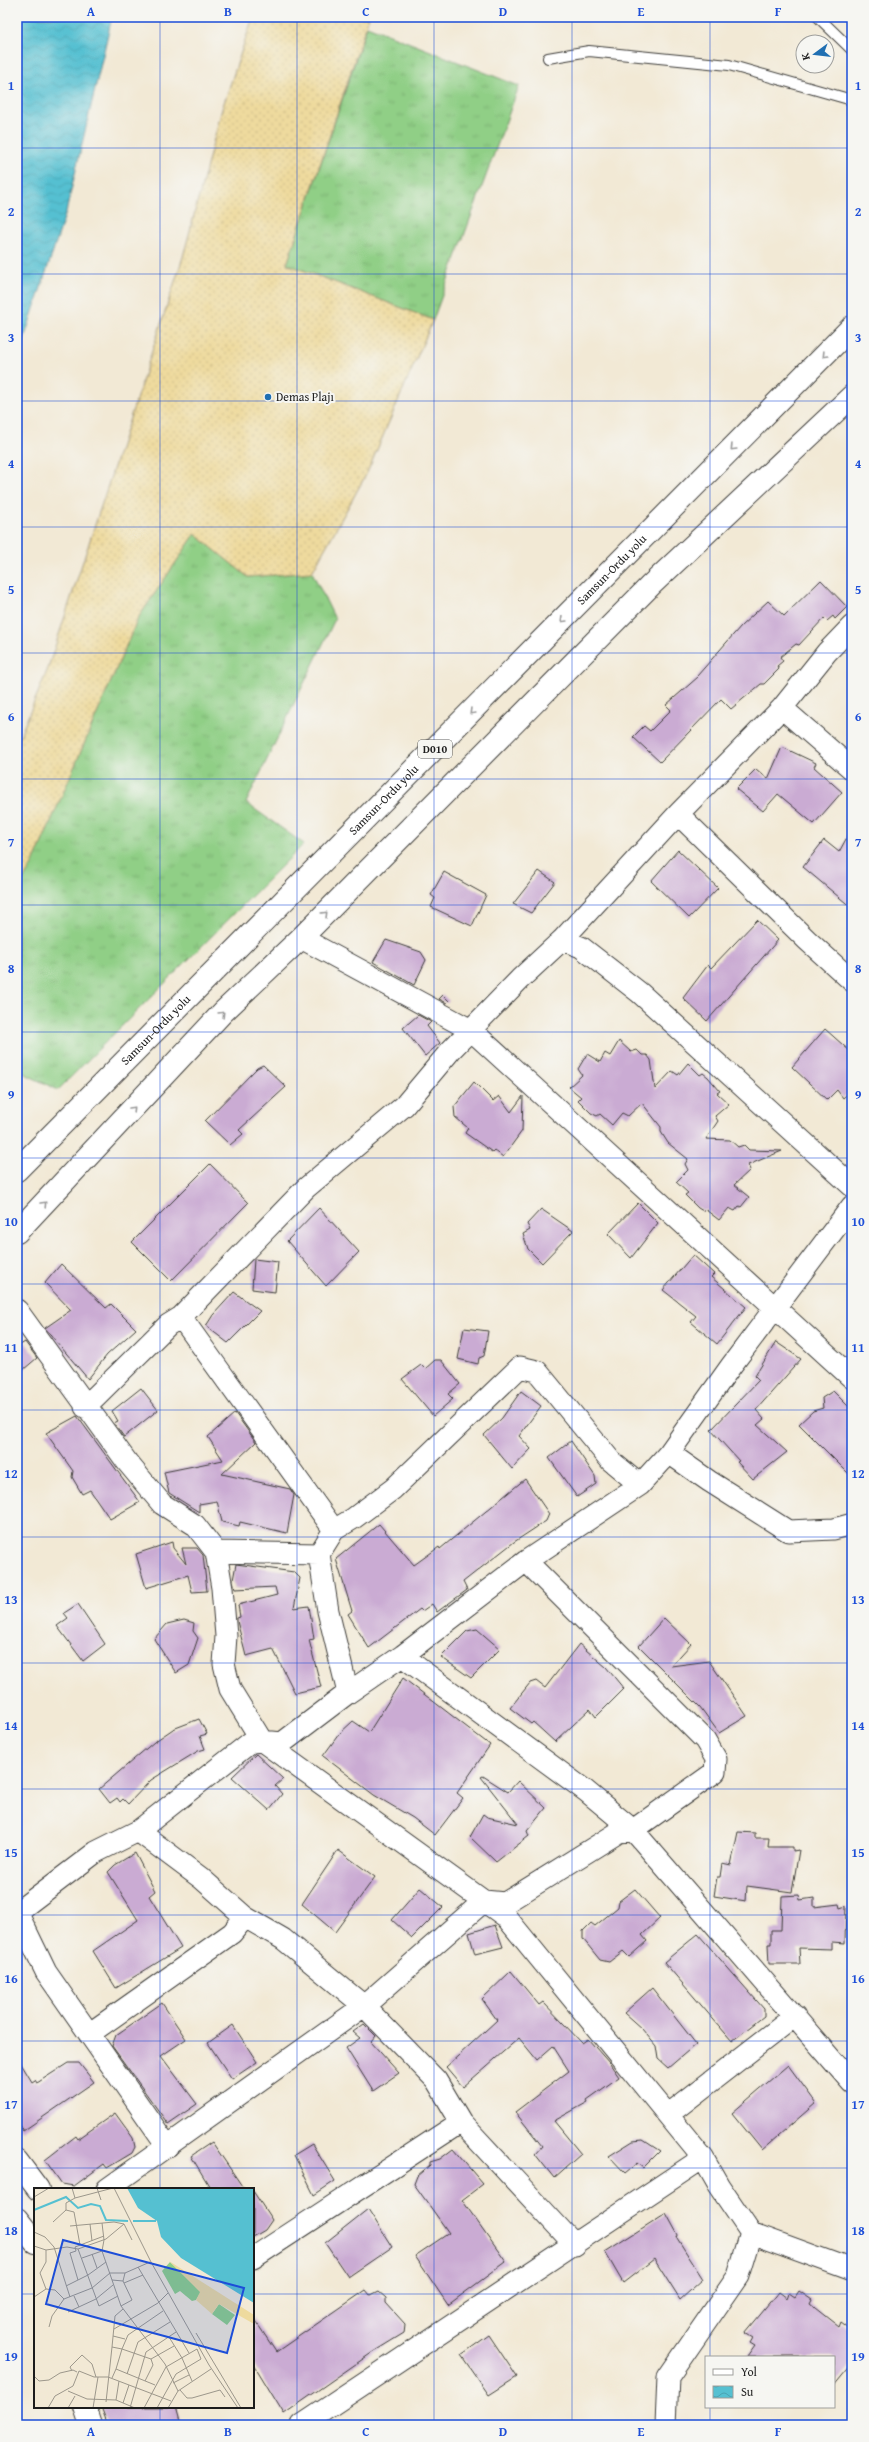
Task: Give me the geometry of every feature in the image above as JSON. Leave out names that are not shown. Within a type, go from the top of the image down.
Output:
[{"type":"main road","name":"Samsun-Ordu yolu","points":[[17,1170],[852,328]]},
{"type":"main road","points":[[17,1232],[223,1012],[301,938],[651,585],[852,396]]},
{"type":"main road","points":[[17,2161],[37,2188]]},
{"type":"main road","points":[[17,2219],[34,2241]]},
{"type":"main road","points":[[85,2408],[91,2425]]},
{"type":"street","points":[[85,1406],[168,1326],[181,1317],[306,1188],[404,1106],[471,1030],[520,979],[562,940],[678,814],[782,708],[827,652],[852,626]]},
{"type":"street","points":[[782,708],[852,769]]},
{"type":"street","points":[[678,814],[807,940],[852,981]]},
{"type":"street","points":[[301,938],[471,1030],[852,1378]]},
{"type":"street","points":[[562,940],[581,947],[640,993],[852,1186]]},
{"type":"street","points":[[168,2147],[46,1972],[17,1912],[96,1852],[138,1831],[251,1742],[262,1741],[282,1743],[348,1693],[402,1656],[526,1561],[640,1484],[670,1453],[775,1308],[852,1206]]},
{"type":"street","points":[[17,1310],[126,1462],[162,1504],[195,1525],[216,1552],[222,1588],[226,1636],[224,1664],[230,1689],[262,1741],[506,1917],[669,2114],[703,2158],[719,2186],[751,2233],[852,2270]]},
{"type":"street","points":[[181,1317],[334,1530]]},
{"type":"street","points":[[348,1693],[328,1611],[320,1554],[334,1530],[354,1518],[393,1489],[520,1367],[538,1371],[611,1461],[640,1484]]},
{"type":"street","points":[[670,1453],[709,1481],[788,1531],[834,1528],[852,1524]]},
{"type":"street","points":[[216,1552],[320,1554]]},
{"type":"street","points":[[108,2188],[364,2006],[484,1901],[505,1903],[618,1832],[633,1830],[715,1772],[716,1759],[705,1740],[526,1561]]},
{"type":"street","points":[[402,1656],[586,1791],[633,1830],[852,2083]]},
{"type":"street","points":[[138,1831],[201,1878],[245,1917],[283,1939],[364,2006],[436,2080],[461,2122],[575,2245]]},
{"type":"street","points":[[89,2034],[232,1933],[245,1917]]},
{"type":"street","points":[[669,2114],[795,2016]]},
{"type":"street","points":[[254,2257],[461,2122]]},
{"type":"street","points":[[302,2425],[575,2245],[703,2158]]},
{"type":"street","points":[[666,2425],[668,2377],[738,2276],[751,2233]]},
{"type":"lane","points":[[818,17],[852,50]]},
{"type":"lane","points":[[548,58],[589,51],[729,65],[852,100]]},
{"type":"green space","points":[[367,26],[519,86],[433,320],[287,264]]},
{"type":"green space","points":[[195,534],[248,577],[312,572],[335,619],[246,803],[304,844],[58,1090],[17,1070],[17,890],[33,863],[138,618]]},
{"type":"sand","name":"Demas Plajı","points":[[253,17],[369,17],[287,264],[433,320],[367,473],[312,572],[248,577],[195,534],[138,618],[33,863],[17,890],[17,743],[47,671],[183,257],[222,109]]},
{"type":"water","points":[[17,17],[112,17],[66,212],[17,360]]},
{"type":"building","points":[[821,580],[847,607],[835,619],[833,616],[827,621],[824,618],[799,645],[796,644],[780,657],[783,661],[777,666],[779,669],[764,684],[761,684],[731,709],[721,699],[660,762],[633,737],[644,726],[650,731],[671,710],[666,705],[698,677],[697,676],[741,626],[768,601],[784,616]]},
{"type":"building","points":[[782,747],[816,763],[814,767],[842,792],[814,824],[778,794],[763,811],[736,789],[756,769],[768,779]]},
{"type":"building","points":[[852,828],[852,908],[803,867],[824,840],[839,852]]},
{"type":"building","points":[[678,850],[718,888],[689,918],[651,881]]},
{"type":"building","points":[[539,871],[555,882],[531,913],[513,904]]},
{"type":"building","points":[[444,872],[486,895],[472,926],[431,907],[435,898],[431,895]]},
{"type":"building","points":[[757,920],[778,940],[707,1021],[683,998],[708,965],[711,968]]},
{"type":"building","points":[[386,940],[421,952],[426,960],[414,985],[373,962]]},
{"type":"building","points":[[443,995],[449,1001],[447,1003],[439,999]]},
{"type":"building","points":[[418,1015],[431,1022],[427,1026],[440,1043],[425,1056],[403,1028]]},
{"type":"building","points":[[825,1029],[852,1053],[852,1090],[843,1098],[837,1090],[827,1100],[792,1067]]},
{"type":"building","points":[[619,1041],[631,1052],[637,1050],[642,1055],[647,1055],[651,1060],[655,1089],[672,1071],[678,1075],[688,1063],[700,1075],[703,1073],[708,1077],[720,1091],[717,1093],[729,1104],[715,1116],[718,1121],[706,1139],[730,1140],[738,1147],[744,1145],[749,1150],[782,1151],[748,1165],[750,1170],[734,1185],[749,1197],[741,1207],[739,1206],[735,1211],[729,1208],[719,1220],[706,1210],[703,1211],[698,1208],[685,1195],[688,1193],[676,1182],[688,1170],[685,1164],[688,1159],[668,1143],[661,1132],[661,1127],[642,1103],[628,1116],[622,1113],[612,1125],[600,1114],[597,1116],[591,1113],[578,1100],[581,1097],[569,1087],[582,1075],[578,1069],[587,1054],[600,1062],[605,1053],[610,1056]]},
{"type":"building","points":[[263,1065],[286,1087],[239,1130],[243,1134],[230,1145],[205,1121],[257,1068]]},
{"type":"building","points":[[474,1082],[493,1101],[499,1096],[511,1112],[523,1096],[522,1131],[503,1157],[494,1150],[492,1152],[465,1133],[468,1128],[455,1117],[454,1107]]},
{"type":"building","points":[[210,1164],[248,1203],[171,1281],[132,1242]]},
{"type":"building","points":[[638,1203],[658,1223],[631,1258],[608,1234]]},
{"type":"building","points":[[319,1208],[359,1252],[326,1286],[287,1241]]},
{"type":"building","points":[[541,1209],[573,1231],[542,1263],[528,1249],[523,1234],[530,1230],[527,1224]]},
{"type":"building","points":[[693,1255],[714,1274],[711,1277],[746,1307],[717,1344],[691,1322],[696,1316],[663,1290]]},
{"type":"building","points":[[254,1259],[278,1262],[275,1292],[252,1289]]},
{"type":"building","points":[[61,1264],[106,1308],[111,1304],[136,1329],[107,1355],[88,1379],[45,1328],[71,1310],[45,1283]]},
{"type":"building","points":[[234,1292],[260,1311],[228,1343],[206,1326],[213,1315]]},
{"type":"building","points":[[464,1328],[488,1331],[484,1356],[479,1358],[478,1364],[458,1359]]},
{"type":"building","points":[[25,1342],[37,1358],[17,1375],[17,1347]]},
{"type":"building","points":[[776,1342],[801,1359],[756,1410],[764,1419],[757,1425],[787,1452],[753,1479],[711,1430],[759,1380],[755,1376]]},
{"type":"building","points":[[435,1360],[441,1360],[460,1384],[448,1394],[453,1399],[433,1416],[402,1379],[421,1365],[425,1369]]},
{"type":"building","points":[[141,1388],[158,1410],[124,1437],[114,1423],[118,1421],[112,1411]]},
{"type":"building","points":[[521,1391],[541,1406],[519,1436],[531,1449],[512,1469],[484,1435],[502,1418]]},
{"type":"building","points":[[833,1391],[852,1410],[852,1477],[799,1424],[813,1411],[823,1408],[822,1398]]},
{"type":"building","points":[[235,1413],[256,1442],[222,1474],[290,1489],[294,1495],[287,1533],[240,1522],[239,1526],[222,1522],[217,1501],[199,1504],[199,1512],[169,1493],[164,1472],[223,1460],[208,1437]]},
{"type":"building","points":[[77,1416],[140,1502],[110,1519],[90,1490],[82,1494],[72,1477],[73,1471],[46,1433]]},
{"type":"building","points":[[571,1441],[595,1476],[596,1484],[577,1497],[549,1458]]},
{"type":"building","points":[[525,1479],[549,1514],[546,1521],[514,1542],[463,1582],[467,1590],[437,1612],[432,1604],[422,1611],[420,1609],[369,1648],[348,1614],[352,1611],[336,1559],[379,1524],[414,1565],[439,1547],[440,1549]]},
{"type":"building","points":[[172,1542],[173,1548],[186,1564],[182,1548],[197,1548],[203,1555],[207,1591],[192,1592],[188,1575],[146,1588],[136,1554]]},
{"type":"building","points":[[236,1564],[294,1572],[300,1578],[294,1608],[309,1606],[314,1639],[309,1640],[321,1687],[295,1693],[273,1649],[246,1656],[237,1621],[237,1618],[240,1617],[238,1605],[277,1595],[275,1587],[235,1589],[233,1580]]},
{"type":"building","points":[[78,1604],[105,1644],[83,1661],[57,1626],[68,1618],[64,1613]]},
{"type":"building","points":[[664,1618],[691,1644],[671,1666],[709,1661],[747,1716],[719,1733],[700,1707],[639,1646]]},
{"type":"building","points":[[184,1620],[194,1623],[193,1631],[198,1638],[189,1665],[176,1673],[154,1639],[167,1624]]},
{"type":"building","points":[[477,1629],[500,1649],[471,1678],[441,1657],[467,1631]]},
{"type":"building","points":[[579,1644],[606,1667],[624,1689],[596,1717],[590,1709],[555,1742],[533,1722],[531,1724],[510,1708],[530,1683],[536,1681],[545,1688]]},
{"type":"building","points":[[403,1678],[490,1745],[457,1793],[463,1798],[435,1835],[413,1818],[374,1795],[323,1756],[339,1734],[353,1721],[369,1732]]},
{"type":"building","points":[[199,1719],[207,1734],[200,1736],[205,1749],[198,1751],[151,1780],[128,1804],[123,1799],[120,1802],[117,1798],[110,1803],[99,1789],[154,1742],[173,1729]]},
{"type":"building","points":[[256,1754],[283,1779],[275,1786],[282,1794],[269,1810],[232,1777]]},
{"type":"building","points":[[483,1776],[508,1792],[518,1781],[546,1808],[527,1831],[529,1836],[496,1862],[470,1837],[483,1814],[487,1817],[518,1824],[481,1777]]},
{"type":"building","points":[[738,1832],[755,1833],[755,1838],[769,1838],[768,1847],[793,1847],[793,1851],[799,1850],[792,1892],[747,1886],[746,1901],[714,1896],[717,1877],[720,1877],[722,1863],[731,1865]]},
{"type":"building","points":[[338,1850],[375,1877],[335,1932],[302,1904]]},
{"type":"building","points":[[135,1853],[155,1891],[149,1896],[181,1948],[116,1988],[93,1951],[138,1920],[108,1872],[115,1865]]},
{"type":"building","points":[[420,1888],[443,1907],[412,1938],[392,1920]]},
{"type":"building","points":[[635,1889],[660,1918],[642,1935],[647,1941],[629,1957],[623,1951],[609,1962],[600,1960],[583,1939],[583,1931],[591,1923],[595,1926],[618,1907],[619,1901]]},
{"type":"building","points":[[799,1895],[800,1900],[814,1898],[814,1907],[839,1904],[840,1908],[846,1906],[845,1943],[832,1942],[832,1949],[799,1948],[800,1964],[769,1964],[768,1944],[771,1944],[771,1930],[781,1930],[782,1896]]},
{"type":"building","points":[[495,1925],[503,1947],[475,1954],[469,1933]]},
{"type":"building","points":[[698,1934],[764,2009],[764,2016],[732,2041],[664,1962]]},
{"type":"building","points":[[511,1971],[539,2005],[543,2002],[582,2043],[588,2039],[610,2064],[619,2077],[587,2100],[588,2102],[554,2121],[581,2154],[554,2178],[535,2154],[542,2146],[515,2112],[569,2071],[553,2046],[537,2060],[519,2038],[463,2087],[446,2067],[497,2020],[482,1999]]},
{"type":"building","points":[[652,1988],[696,2044],[668,2068],[658,2059],[656,2046],[642,2029],[624,2013]]},
{"type":"building","points":[[162,2003],[186,2039],[161,2056],[197,2104],[168,2124],[112,2046],[116,2035]]},
{"type":"building","points":[[364,2024],[376,2036],[371,2042],[399,2073],[373,2091],[346,2048],[360,2038],[353,2032]]},
{"type":"building","points":[[233,2025],[257,2062],[232,2079],[208,2043]]},
{"type":"building","points":[[17,2057],[32,2082],[35,2080],[37,2083],[68,2063],[79,2063],[94,2082],[23,2131],[17,2122]]},
{"type":"building","points":[[788,2065],[816,2103],[762,2150],[732,2113]]},
{"type":"building","points":[[115,2113],[133,2138],[135,2147],[132,2153],[107,2168],[104,2164],[74,2186],[62,2184],[45,2160],[76,2136],[78,2139]]},
{"type":"building","points":[[643,2140],[660,2151],[643,2168],[637,2163],[625,2173],[609,2156],[633,2141]]},
{"type":"building","points":[[212,2142],[243,2188],[210,2188],[191,2156]]},
{"type":"building","points":[[312,2144],[335,2181],[314,2195],[294,2155]]},
{"type":"building","points":[[453,2149],[483,2184],[462,2200],[506,2262],[448,2305],[415,2256],[449,2233],[414,2184],[417,2176],[430,2165],[430,2162],[440,2159]]},
{"type":"building","points":[[254,2193],[272,2220],[265,2230],[254,2236]]},
{"type":"building","points":[[368,2209],[392,2247],[348,2277],[325,2243]]},
{"type":"building","points":[[666,2213],[678,2235],[677,2238],[703,2279],[680,2300],[654,2259],[623,2283],[605,2252]]},
{"type":"building","points":[[366,2290],[370,2295],[378,2291],[386,2298],[386,2303],[405,2324],[404,2333],[373,2352],[284,2414],[254,2365],[254,2319],[276,2352]]},
{"type":"building","points":[[799,2291],[812,2300],[810,2304],[839,2327],[841,2322],[852,2330],[852,2363],[835,2384],[835,2356],[748,2356],[755,2346],[750,2343],[753,2338],[745,2333],[779,2292],[787,2298],[789,2293],[795,2297]]},
{"type":"building","points":[[489,2335],[517,2377],[489,2395],[461,2355]]},
{"type":"building","points":[[101,2408],[176,2408],[181,2425],[108,2425]]},
{"type":"place","name":"Demas Plajı","points":[[268,397]]}]
